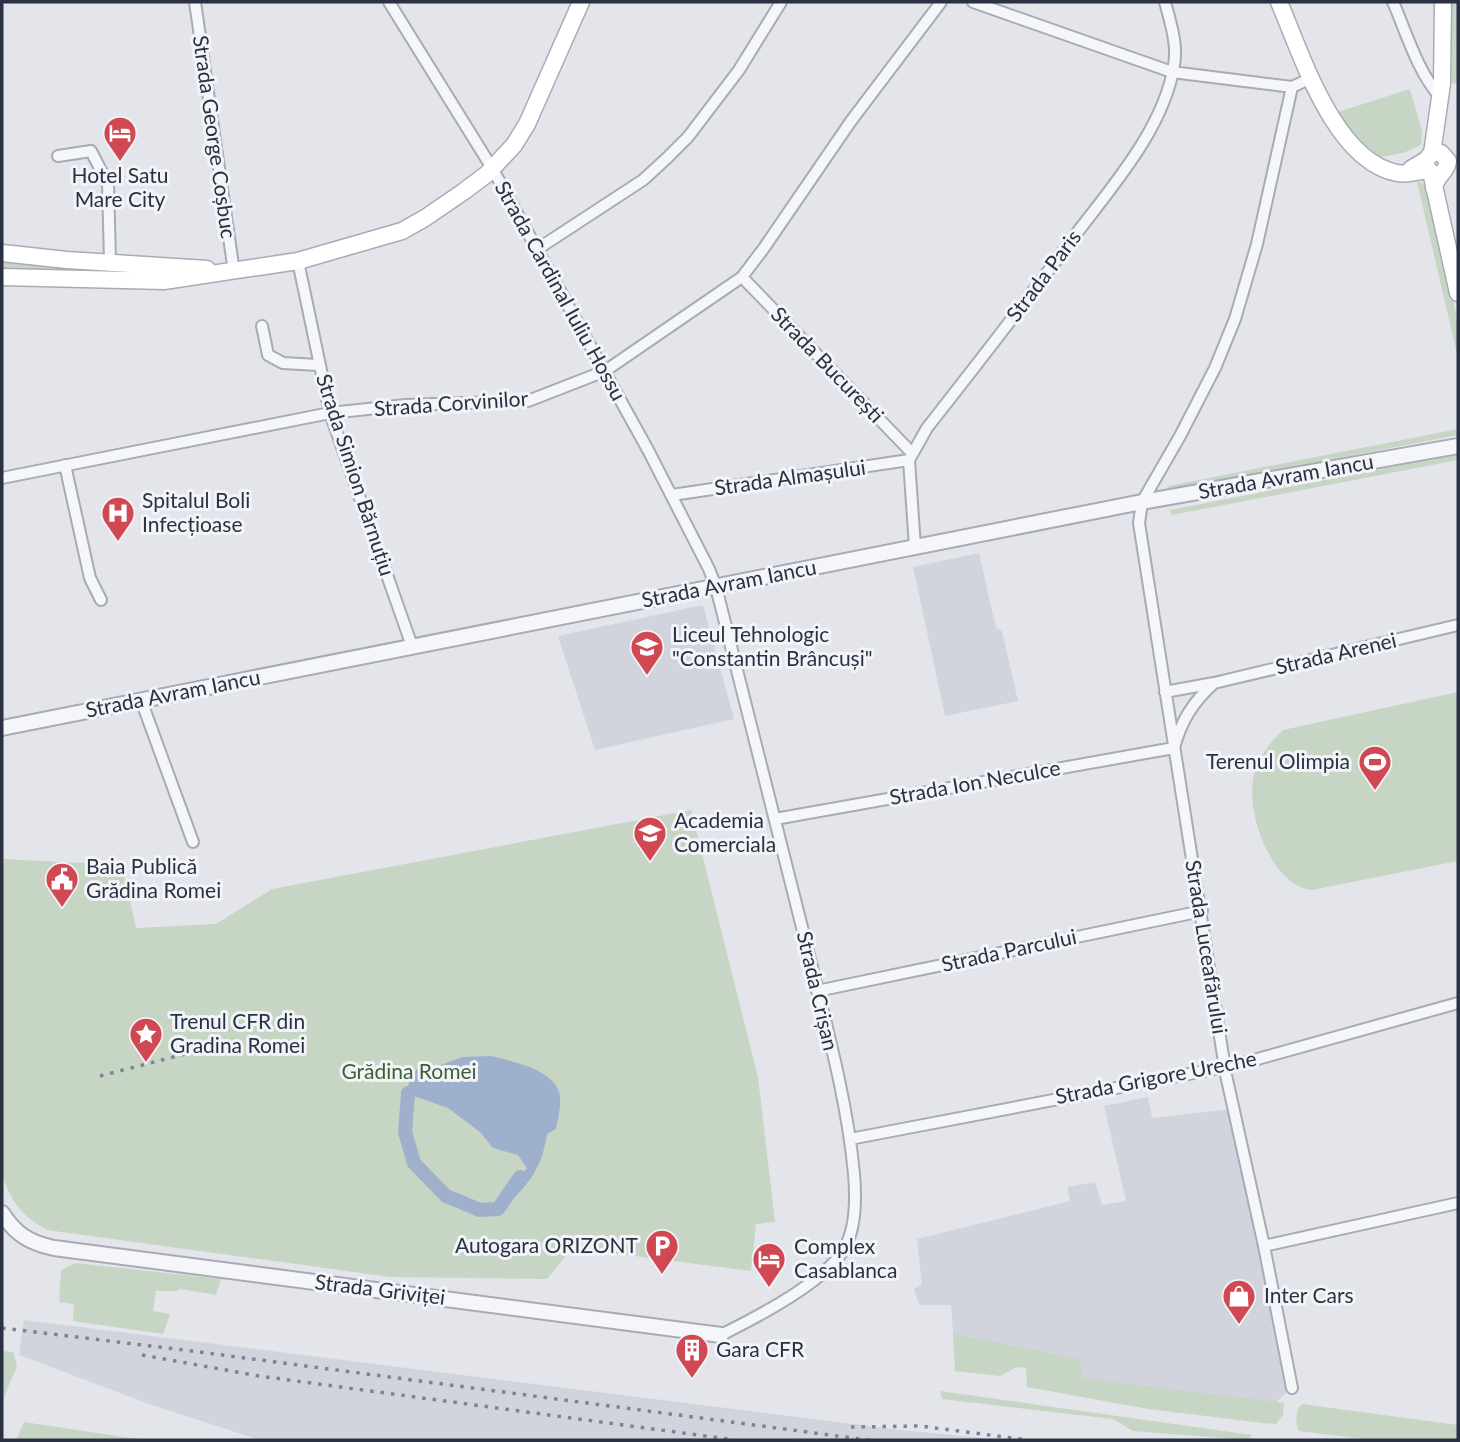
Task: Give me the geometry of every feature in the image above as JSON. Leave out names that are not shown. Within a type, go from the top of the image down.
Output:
[{"type":"main road","points":[[2,277],[164,281],[298,261],[402,231],[445,205],[492,168],[514,145],[527,124],[581,2]]},
{"type":"main road","points":[[1279,2],[1311,78],[1337,124],[1355,148],[1371,163],[1388,170],[1438,167]]},
{"type":"main road","points":[[1443,2],[1441,98],[1436,124],[1438,167],[1458,293]]},
{"type":"main road","points":[[2,253],[234,272]]},
{"type":"street","name":"Strada George Coșbuc","points":[[195,2],[234,272]]},
{"type":"street","name":"Strada Cardinal Iuliu Hossu","points":[[389,2],[492,168],[672,495],[716,587]]},
{"type":"street","points":[[536,250],[643,180],[688,137],[739,70],[781,2]]},
{"type":"street","name":"Strada Corvinilor","points":[[2,478],[330,414],[406,405],[528,401],[605,371],[741,276],[764,248],[851,121],[941,2]]},
{"type":"street","points":[[973,2],[1172,72],[1292,87],[1311,78]]},
{"type":"street","name":"Strada Paris","points":[[910,456],[927,428],[1125,169],[1154,121],[1167,94],[1175,56],[1164,2]]},
{"type":"street","points":[[1393,2],[1425,77],[1441,98]]},
{"type":"street","points":[[1142,502],[1215,368],[1235,319],[1257,244],[1292,87]]},
{"type":"street","points":[[58,156],[91,151],[108,184],[110,262]]},
{"type":"street","name":"Strada Simion Bărnuțiu","points":[[298,261],[330,414],[412,646]]},
{"type":"street","name":"Strada București","points":[[741,276],[910,456]]},
{"type":"street","points":[[262,326],[268,355],[284,363],[318,365]]},
{"type":"street","name":"Strada Avram Iancu","points":[[2,728],[1142,502],[1458,446]]},
{"type":"street","points":[[910,456],[915,547]]},
{"type":"street","name":"Strada Almașului","points":[[672,495],[910,456]]},
{"type":"street","points":[[65,465],[89,578],[101,600]]},
{"type":"street","name":"Strada Luceafărului","points":[[1142,502],[1139,523],[1202,911],[1224,1066],[1292,1388]]},
{"type":"street","name":"Strada Crișan","points":[[716,587],[817,991],[850,1139],[854,1178],[851,1231],[845,1249],[829,1268],[760,1315],[721,1335]]},
{"type":"street","name":"Strada Arenei","points":[[1166,692],[1458,625]]},
{"type":"street","points":[[1174,748],[1179,729],[1188,712],[1214,683]]},
{"type":"street","points":[[141,700],[193,842]]},
{"type":"street","name":"Strada Ion Neculce","points":[[775,819],[1174,748]]},
{"type":"street","name":"Strada Parcului","points":[[817,991],[1202,911]]},
{"type":"street","name":"Strada Grigore Ureche","points":[[850,1139],[1224,1066],[1458,1003]]},
{"type":"street","points":[[1264,1246],[1458,1203]]},
{"type":"street","name":"Strada Griviței","points":[[2,1213],[16,1232],[40,1245],[721,1335]]},
{"type":"shaded area","points":[[979,553],[996,628],[1002,631],[1018,701],[945,716],[913,567]]},
{"type":"shaded area","name":"Liceul Tehnologic \"Constantin Brâncuși\"","points":[[703,605],[734,719],[595,750],[558,636]]},
{"type":"shaded area","points":[[1148,1097],[1152,1118],[1233,1109],[1292,1388],[1275,1403],[1081,1378],[1080,1359],[953,1333],[951,1305],[919,1305],[914,1289],[922,1284],[917,1239],[1070,1201],[1067,1187],[1095,1182],[1102,1205],[1126,1201],[1104,1106]]},
{"type":"shaded area","points":[[24,1320],[901,1430],[1003,1440],[260,1440],[149,1404],[19,1355]]},
{"type":"green space","points":[[1452,2],[1457,2],[1457,84],[1452,83]]},
{"type":"green space","points":[[1410,89],[1422,131],[1421,145],[1403,153],[1381,157],[1354,137],[1338,112]]},
{"type":"green space","points":[[1417,182],[1426,186],[1432,201],[1458,323],[1458,358]]},
{"type":"green space","points":[[2,257],[162,273],[2,268]]},
{"type":"green space","points":[[1458,429],[1458,435],[1177,489],[1169,490],[1168,486]]},
{"type":"green space","points":[[1458,454],[1458,460],[1172,515],[1170,510]]},
{"type":"green space","name":"Terenul Olimpia","points":[[1458,692],[1458,861],[1312,890],[1297,885],[1285,876],[1274,862],[1258,829],[1252,795],[1257,766],[1278,735],[1283,730]]},
{"type":"green space","name":"Grădina Romei","points":[[691,810],[758,1077],[775,1222],[756,1224],[751,1271],[572,1248],[547,1279],[390,1277],[47,1230],[30,1219],[10,1194],[2,1175],[2,859],[122,865],[136,928],[216,924],[272,889]]},
{"type":"green space","points":[[75,1263],[221,1279],[216,1295],[180,1289],[156,1291],[153,1311],[170,1314],[163,1334],[73,1321],[74,1304],[59,1302],[61,1270]]},
{"type":"green space","points":[[953,1333],[1080,1359],[1082,1378],[1284,1403],[1283,1415],[1276,1424],[1263,1423],[1148,1409],[1027,1387],[1026,1368],[1017,1367],[1000,1376],[955,1371]]},
{"type":"green space","points":[[2,1351],[13,1352],[17,1366],[2,1402]]},
{"type":"green space","points":[[940,1391],[1252,1435],[1248,1440],[1133,1431],[1113,1419],[942,1399]]},
{"type":"green space","points":[[1302,1404],[1458,1425],[1458,1440],[1372,1440],[1299,1431],[1296,1417]]},
{"type":"green space","points":[[24,1422],[144,1440],[16,1440]]},
{"type":"water","points":[[491,1056],[532,1068],[551,1079],[560,1096],[556,1129],[547,1134],[536,1169],[525,1186],[500,1213],[478,1214],[444,1201],[411,1165],[402,1131],[410,1076],[417,1069],[425,1071],[462,1057]],"holes":[[[408,1094],[448,1108],[480,1132],[493,1148],[518,1155],[527,1168],[498,1208],[480,1210],[446,1196],[414,1164],[405,1132]]]},
{"type":"waterway","points":[[408,1093],[405,1132],[414,1163],[446,1196],[480,1210],[498,1209],[520,1177]]},
{"type":"railway","points":[[100,1076],[193,1052]]},
{"type":"railway","points":[[2,1328],[868,1440]]},
{"type":"railway","points":[[142,1355],[259,1376],[735,1440]]},
{"type":"railway","points":[[851,1427],[920,1426],[1028,1440]]},
{"type":"place","name":"Hotel Satu Mare City","points":[[120,163]]},
{"type":"place","name":"Spitalul Boli Infecțioase","points":[[118,543]]},
{"type":"place","name":"Liceul Tehnologic \"Constantin Brâncuși\"","points":[[647,677]]},
{"type":"place","name":"Terenul Olimpia","points":[[1375,792]]},
{"type":"place","name":"Academia Comerciala","points":[[650,863]]},
{"type":"place","name":"Baia Publică Grădina Romei","points":[[62,909]]},
{"type":"place","name":"Trenul CFR din Gradina Romei","points":[[146,1064]]},
{"type":"place","name":"Autogara ORIZONT","points":[[662,1276]]},
{"type":"place","name":"Complex Casablanca","points":[[769,1289]]},
{"type":"place","name":"Inter Cars","points":[[1239,1326]]},
{"type":"place","name":"Gara CFR","points":[[692,1380]]}]
